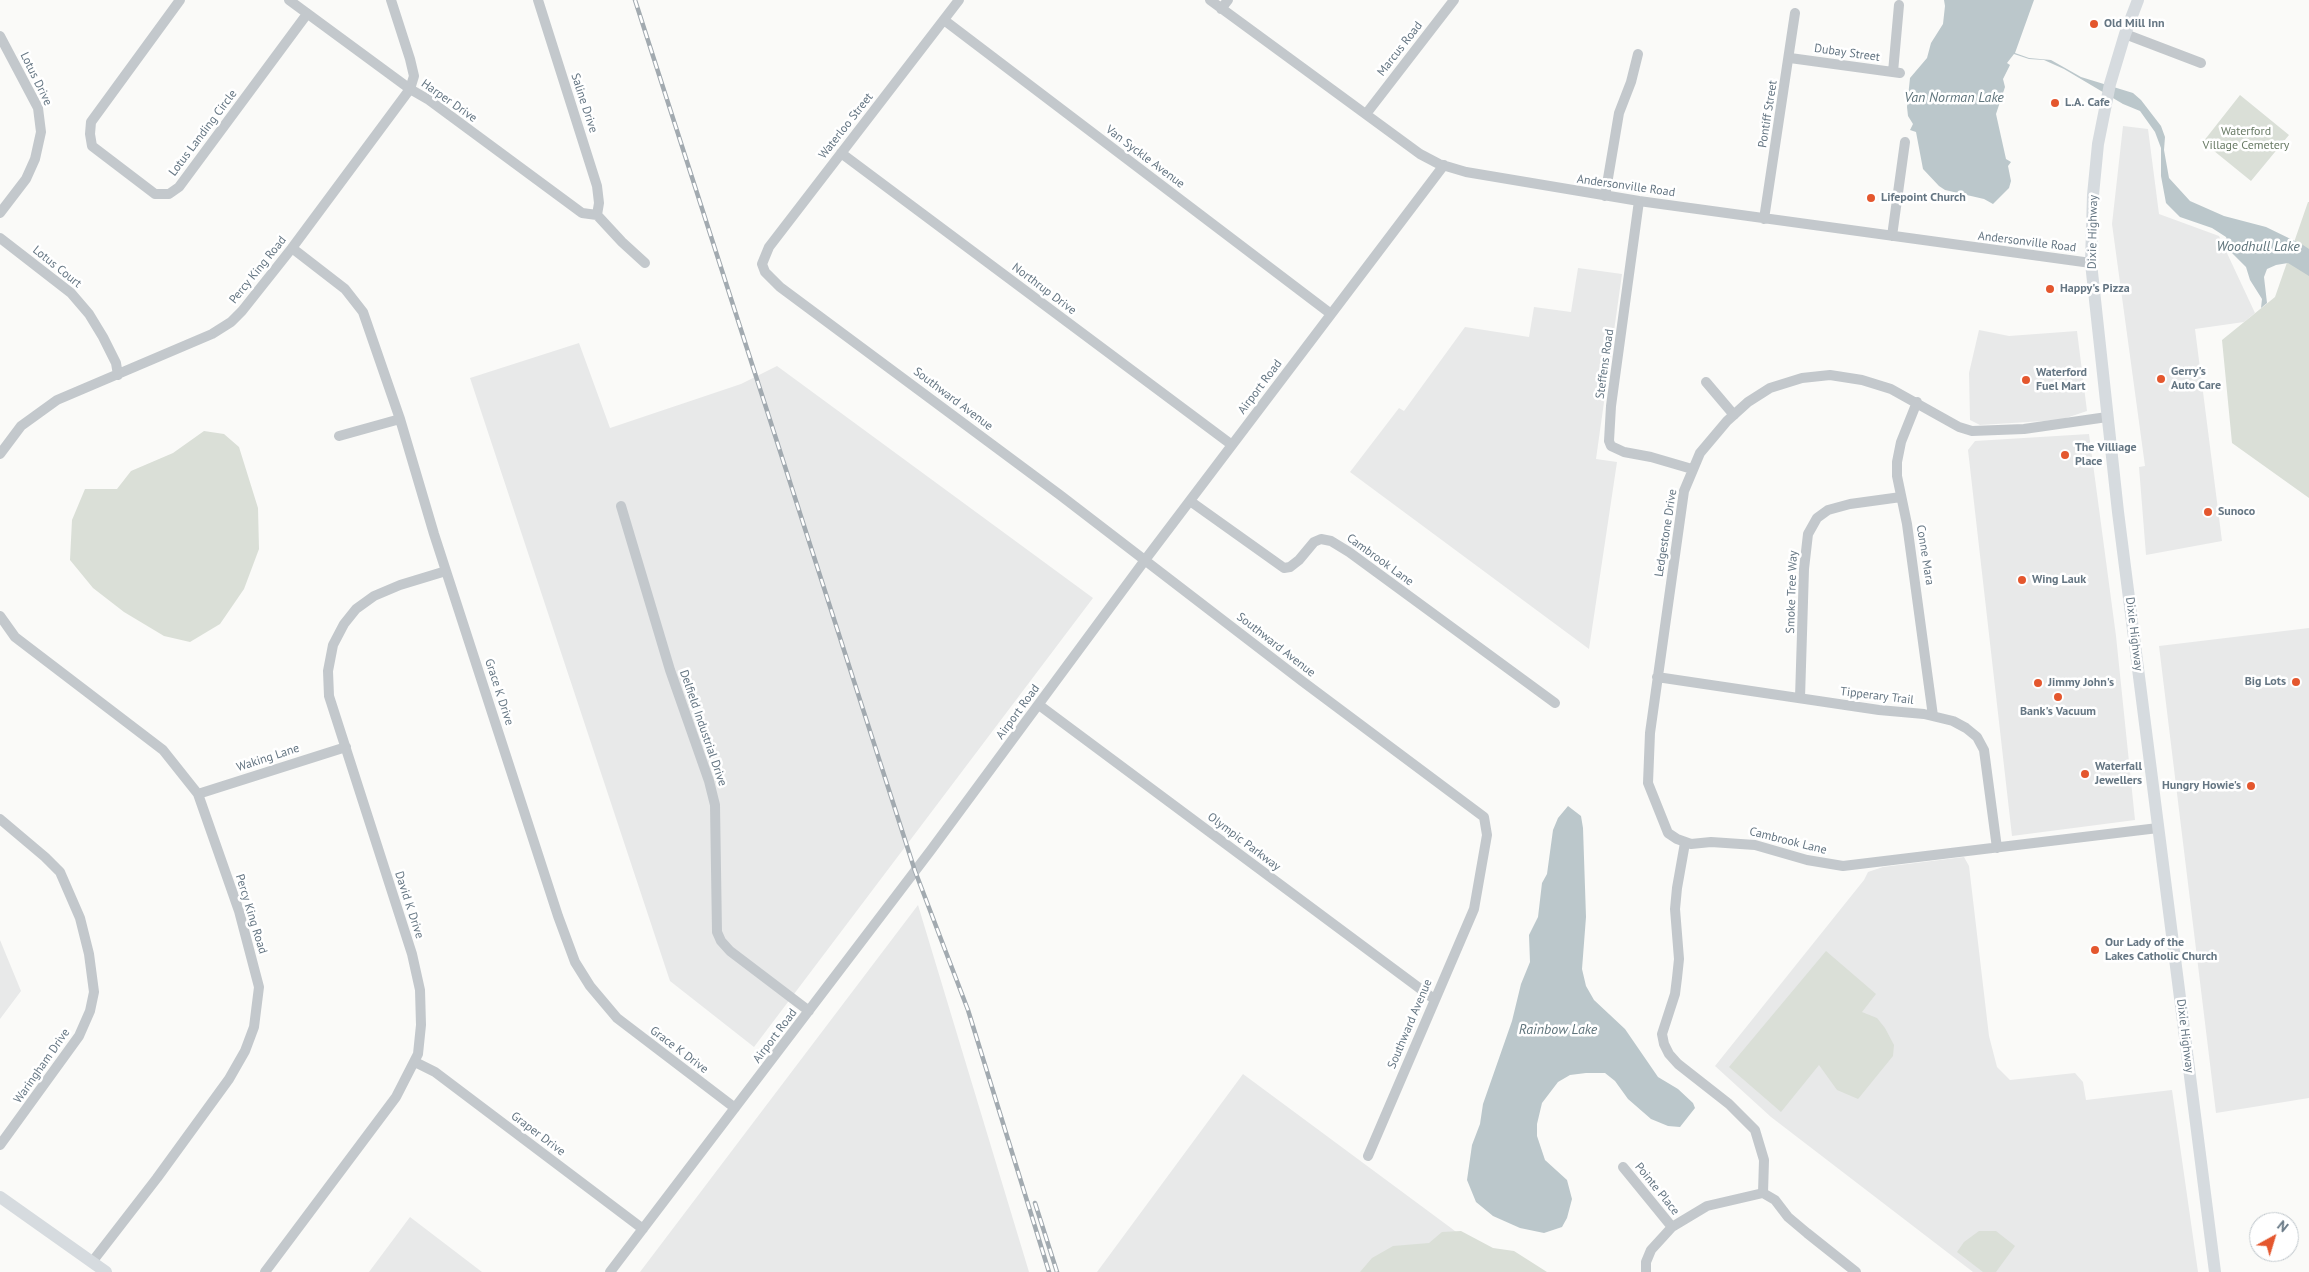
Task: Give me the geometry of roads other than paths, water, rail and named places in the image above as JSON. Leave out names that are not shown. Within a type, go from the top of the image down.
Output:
[{"type":"main road","name":"Dixie Highway","points":[[2138,0],[2125,34],[2110,84],[2098,144],[2094,185],[2091,263],[2107,417],[2215,1272]]},
{"type":"main road","points":[[0,1197],[106,1272]]},
{"type":"street","name":"Lotus Landing Circle","points":[[180,0],[91,122],[92,146],[155,194],[169,194],[179,186],[306,14]]},
{"type":"street","name":"Harper Drive","points":[[289,0],[582,213],[597,215]]},
{"type":"street","points":[[391,0],[414,76],[410,89]]},
{"type":"street","name":"Saline Drive","points":[[538,0],[597,186],[599,203],[597,215]]},
{"type":"street","name":"Waterloo Street","points":[[765,272],[762,264],[770,247],[959,0]]},
{"type":"street","name":"Andersonville Road","points":[[1210,0],[1420,154],[1444,165],[1473,174],[1639,201],[2091,263]]},
{"type":"street","points":[[1221,9],[1228,0]]},
{"type":"street","name":"Marcus Road","points":[[1366,114],[1454,0]]},
{"type":"street","name":"Dubay Street","points":[[1790,58],[1897,72],[1899,5]]},
{"type":"street","name":"Pontiff Street","points":[[1764,219],[1796,13]]},
{"type":"street","name":"Van Syckle Avenue","points":[[944,20],[1332,314]]},
{"type":"street","points":[[2125,34],[2201,63]]},
{"type":"street","name":"Lotus Drive","points":[[0,36],[38,108],[41,132],[36,160],[26,179],[0,213]]},
{"type":"street","points":[[1606,196],[1618,113],[1631,82],[1638,54]]},
{"type":"street","name":"Percy King Road","points":[[0,454],[21,426],[57,400],[187,346],[231,322],[256,295],[410,89]]},
{"type":"street","points":[[1892,236],[1904,142]]},
{"type":"street","name":"Northrup Drive","points":[[841,152],[1232,445]]},
{"type":"street","name":"Airport Road","points":[[610,1272],[809,1011],[1145,560],[1444,165]]},
{"type":"street","name":"Steffens Road","points":[[1639,201],[1609,441],[1611,446],[1624,452],[1651,457],[1692,469]]},
{"type":"street","points":[[597,215],[645,264]]},
{"type":"street","name":"Lotus Court","points":[[0,238],[71,293],[89,314],[103,337],[116,363],[118,375]]},
{"type":"street","name":"Grace K Drive","points":[[292,248],[345,289],[363,312],[400,419],[446,571],[558,916],[575,962],[600,1000],[617,1018],[735,1108]]},
{"type":"street","name":"Southward Avenue","points":[[765,272],[780,287],[1484,817],[1487,835],[1474,909],[1368,1156]]},
{"type":"street","name":"Ledgestone Drive","points":[[1685,843],[1668,834],[1648,783],[1650,733],[1684,491],[1692,469],[1705,446],[1734,415],[1770,388],[1802,378],[1830,375],[1862,380],[1891,389],[1959,427],[1978,431],[2024,429],[2107,417]]},
{"type":"street","points":[[1706,382],[1734,415]]},
{"type":"street","name":"Conne Mara","points":[[1917,402],[1907,424],[1897,462],[1897,482],[1917,591],[1933,716]]},
{"type":"street","points":[[339,436],[400,419]]},
{"type":"street","name":"Smoke Tree Way","points":[[1800,698],[1804,569],[1808,534],[1817,518],[1828,510],[1850,504],[1901,497]]},
{"type":"street","name":"Cambrook Lane","points":[[1190,501],[1284,568],[1290,567],[1299,560],[1314,542],[1321,539],[1331,541],[1349,552],[1555,703]]},
{"type":"street","name":"Delfield Industrial Drive","points":[[621,506],[670,670],[710,781],[716,833],[715,903],[717,932],[721,941],[730,951],[809,1011]]},
{"type":"street","name":"David K Drive","points":[[265,1272],[396,1097],[418,1054],[422,1025],[420,990],[412,954],[330,696],[328,670],[334,645],[344,624],[356,609],[374,596],[400,585],[446,571]]},
{"type":"street","name":"Percy King Road","points":[[0,616],[22,643],[163,750],[198,794],[239,911],[259,987],[254,1027],[245,1051],[229,1078],[157,1178],[92,1262]]},
{"type":"street","points":[[0,637],[8,627]]},
{"type":"street","name":"Tipperary Trail","points":[[1657,677],[1933,716],[1953,721],[1978,737],[1982,744],[1997,848]]},
{"type":"street","name":"Olympic Parkway","points":[[1038,705],[1434,999]]},
{"type":"street","name":"Waking Lane","points":[[198,794],[346,747]]},
{"type":"street","name":"Waringham Drive","points":[[0,819],[46,857],[60,872],[80,918],[90,954],[94,992],[90,1011],[79,1036],[0,1144]]},
{"type":"street","name":"Cambrook Lane","points":[[1685,843],[1727,842],[1755,845],[1807,860],[1843,866],[2158,828]]},
{"type":"street","points":[[1685,843],[1676,888],[1675,909],[1679,959],[1675,994],[1662,1034],[1664,1044],[1669,1054],[1678,1064],[1729,1104],[1755,1130],[1764,1160],[1763,1193]]},
{"type":"street","name":"Graper Drive","points":[[415,1062],[435,1072],[643,1229]]},
{"type":"street","name":"Pointe Place","points":[[1623,1167],[1672,1227]]},
{"type":"street","points":[[1646,1272],[1651,1250],[1672,1227],[1708,1206],[1763,1193],[1775,1200],[1788,1217],[1856,1272]]},
{"type":"water","name":"Van Norman Lake","points":[[1944,0],[2034,0],[2015,53],[2029,58],[2051,60],[2081,77],[2133,93],[2141,100],[2161,126],[2165,137],[2164,150],[2169,178],[2190,201],[2224,216],[2266,227],[2303,245],[2309,249],[2309,276],[2288,263],[2267,269],[2264,277],[2267,303],[2261,308],[2262,299],[2250,280],[2246,267],[2232,253],[2226,237],[2212,228],[2180,217],[2166,203],[2161,176],[2161,148],[2155,132],[2140,111],[2123,104],[2064,69],[2044,60],[2029,59],[2014,54],[2007,63],[2010,65],[2003,79],[2005,87],[1996,114],[2006,159],[2011,162],[2008,166],[2011,181],[2009,188],[1993,204],[1984,199],[1945,190],[1939,186],[1923,169],[1916,132],[1910,130],[1913,124],[1908,116],[1907,107],[1910,78],[1927,58],[1931,43],[1943,24]]},
{"type":"water","name":"Rainbow Lake","points":[[1568,806],[1581,816],[1583,828],[1586,917],[1582,969],[1586,986],[1594,1000],[1625,1029],[1658,1077],[1678,1089],[1693,1103],[1695,1108],[1680,1127],[1668,1126],[1651,1119],[1628,1099],[1615,1081],[1605,1073],[1570,1075],[1558,1082],[1542,1103],[1537,1124],[1537,1136],[1545,1160],[1567,1180],[1572,1199],[1567,1218],[1562,1227],[1544,1233],[1520,1228],[1493,1216],[1476,1202],[1467,1180],[1472,1145],[1480,1124],[1483,1104],[1512,1021],[1521,984],[1530,962],[1529,935],[1538,917],[1542,883],[1547,874],[1553,830],[1558,818]]},
{"type":"railway","points":[[635,0],[915,871],[968,1010],[1049,1272]]},
{"type":"railway","points":[[1035,1203],[1057,1272]]},
{"type":"place","name":"Old Mill Inn","points":[[2094,24]]},
{"type":"place","name":"L.A. Cafe","points":[[2055,103]]},
{"type":"place","name":"Lifepoint Church","points":[[1871,198]]},
{"type":"place","name":"Happy's Pizza","points":[[2050,289]]},
{"type":"place","name":"Gerry's Auto Care","points":[[2161,379]]},
{"type":"place","name":"Waterford Fuel Mart","points":[[2026,380]]},
{"type":"place","name":"The Villiage Place","points":[[2065,455]]},
{"type":"place","name":"Sunoco","points":[[2208,512]]},
{"type":"place","name":"Wing Lauk","points":[[2022,580]]},
{"type":"place","name":"Big Lots","points":[[2296,682]]},
{"type":"place","name":"Jimmy John's","points":[[2038,683]]},
{"type":"place","name":"Bank's Vacuum","points":[[2058,697]]},
{"type":"place","name":"Waterfall Jewellers","points":[[2085,774]]},
{"type":"place","name":"Hungry Howie's","points":[[2251,786]]},
{"type":"place","name":"Our Lady of the Lakes Catholic Church","points":[[2095,950]]},
{"type":"park label","name":"Waterford Village Cemetery","points":[[2246,139]]},
{"type":"water label","name":"Woodhull Lake","points":[[2258,247]]}]
